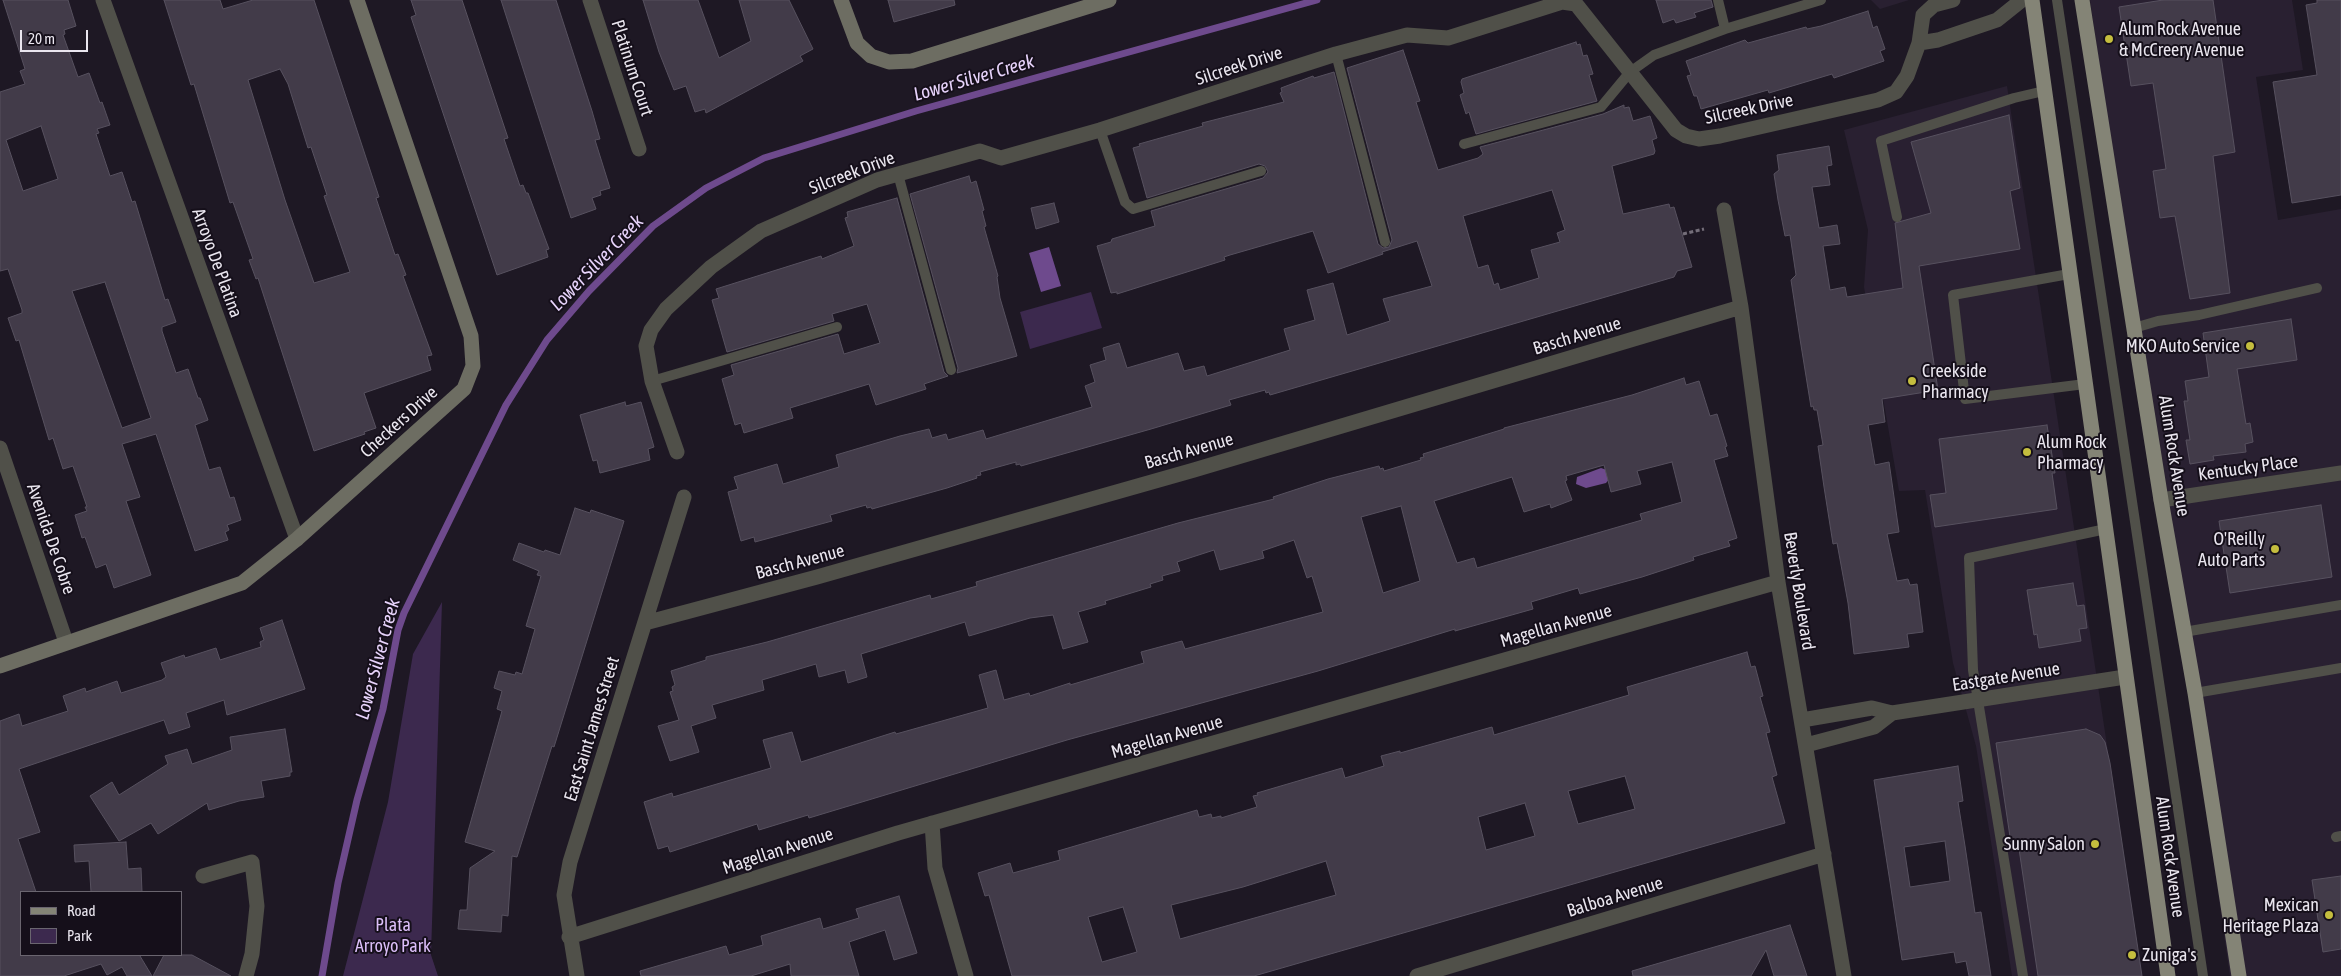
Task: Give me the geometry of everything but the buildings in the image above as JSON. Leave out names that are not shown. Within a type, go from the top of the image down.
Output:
[{"type":"main road","name":"Alum Rock Avenue","points":[[2032,0],[2168,976]]},
{"type":"main road","name":"Alum Rock Avenue","points":[[2082,0],[2161,500],[2195,693],[2239,976]]},
{"type":"street","name":"Arroyo De Platina","points":[[103,0],[297,539]]},
{"type":"street","name":"Checkers Drive","points":[[0,666],[242,583],[297,539],[464,390],[473,366],[471,336],[357,0]]},
{"type":"street","name":"Platinum Court","points":[[590,0],[639,149]]},
{"type":"street","points":[[841,0],[857,43],[871,56],[889,62],[912,61],[1082,4],[1109,0]]},
{"type":"street","name":"Silcreek Drive","points":[[677,452],[652,381],[646,346],[651,330],[666,309],[711,268],[762,231],[877,180],[980,151],[1001,158],[1100,130],[1336,54],[1407,35],[1448,38],[1562,2],[1576,4],[1676,130],[1686,136],[1699,139],[1878,100],[1896,92],[1907,76],[1919,43],[1923,15],[1934,5],[1954,0]]},
{"type":"street","points":[[1919,43],[1938,40],[1997,20],[2022,0]]},
{"type":"street","name":"Beverly Boulevard","points":[[1724,210],[1741,307],[1778,582],[1844,976]]},
{"type":"street","name":"Basch Avenue","points":[[645,623],[818,577],[1194,470],[1741,307]]},
{"type":"street","name":"Avenida De Cobre","points":[[0,448],[66,642]]},
{"type":"street","name":"Kentucky Place","points":[[2161,500],[2341,473]]},
{"type":"street","name":"East Saint James Street","points":[[577,976],[569,937],[564,895],[570,862],[684,497]]},
{"type":"street","name":"Magellan Avenue","points":[[569,937],[932,823],[1778,582]]},
{"type":"street","name":"Eastgate Avenue","points":[[1802,720],[1872,708],[1892,713],[2125,678]]},
{"type":"street","name":"Eastgate Avenue","points":[[1806,745],[1874,727],[1892,713]]},
{"type":"street","points":[[932,823],[935,868],[966,976]]},
{"type":"street","name":"Balboa Avenue","points":[[1417,976],[1824,854]]},
{"type":"street","points":[[203,876],[252,862],[257,906],[252,954],[246,976]]},
{"type":"lane","points":[[1718,0],[1725,28]]},
{"type":"lane","points":[[1464,144],[1601,107],[1630,72],[1654,55],[1725,28],[1821,0]]},
{"type":"lane","name":"Alum Rock Avenue","points":[[2057,0],[2203,976]]},
{"type":"lane","points":[[1336,54],[1385,242]]},
{"type":"lane","points":[[1897,217],[1881,141],[2014,98],[2044,91]]},
{"type":"lane","points":[[1100,130],[1125,202],[1134,208],[1261,171]]},
{"type":"lane","points":[[898,174],[951,370]]},
{"type":"lane","points":[[2069,274],[1953,295],[1965,400],[2085,384]]},
{"type":"lane","points":[[2134,328],[2158,321],[2199,315],[2317,288]]},
{"type":"lane","points":[[652,381],[837,327]]},
{"type":"lane","points":[[2023,976],[1973,670],[1969,558],[2106,529]]},
{"type":"lane","points":[[2184,632],[2341,606]]},
{"type":"lane","points":[[2195,693],[2341,668]]},
{"type":"path","points":[[1683,234],[1704,229]]},
{"type":"shaded area","points":[[1871,0],[1909,0],[1880,9]]},
{"type":"shaded area","points":[[2090,0],[2292,0],[2303,70],[2256,77],[2278,220],[2341,209],[2341,976],[2230,976]]},
{"type":"shaded area","points":[[2007,86],[2142,976],[2012,976],[1976,746],[1953,663],[1925,490],[1899,491],[1864,287],[1868,230],[1844,130]]},
{"type":"shaded area","points":[[1049,247],[1061,286],[1041,292],[1029,253]]},
{"type":"shaded area","points":[[1601,468],[1610,471],[1610,478],[1606,483],[1586,488],[1576,484],[1577,477]]},
{"type":"green space","points":[[1091,292],[1102,328],[1030,349],[1020,312]]},
{"type":"green space","name":"Plata Arroyo Park","points":[[442,602],[431,955],[438,976],[343,976],[388,802],[413,654]]},
{"type":"waterway","name":"Lower Silver Creek","points":[[322,976],[338,883],[357,800],[383,709],[398,630],[404,613],[506,405],[547,340],[589,291],[653,226],[706,188],[764,158],[916,111],[1317,0]]},
{"type":"place","name":"Alum Rock Avenue & McCreery Avenue","points":[[2109,39]]},
{"type":"place","name":"MKO Auto Service","points":[[2250,346]]},
{"type":"place","name":"Creekside Pharmacy","points":[[1912,381]]},
{"type":"place","name":"Alum Rock Pharmacy","points":[[2027,452]]},
{"type":"place","name":"O'Reilly Auto Parts","points":[[2275,549]]},
{"type":"place","name":"Sunny Salon","points":[[2095,844]]},
{"type":"place","name":"Mexican Heritage Plaza","points":[[2329,915]]},
{"type":"place","name":"Zuniga's","points":[[2132,955]]}]
